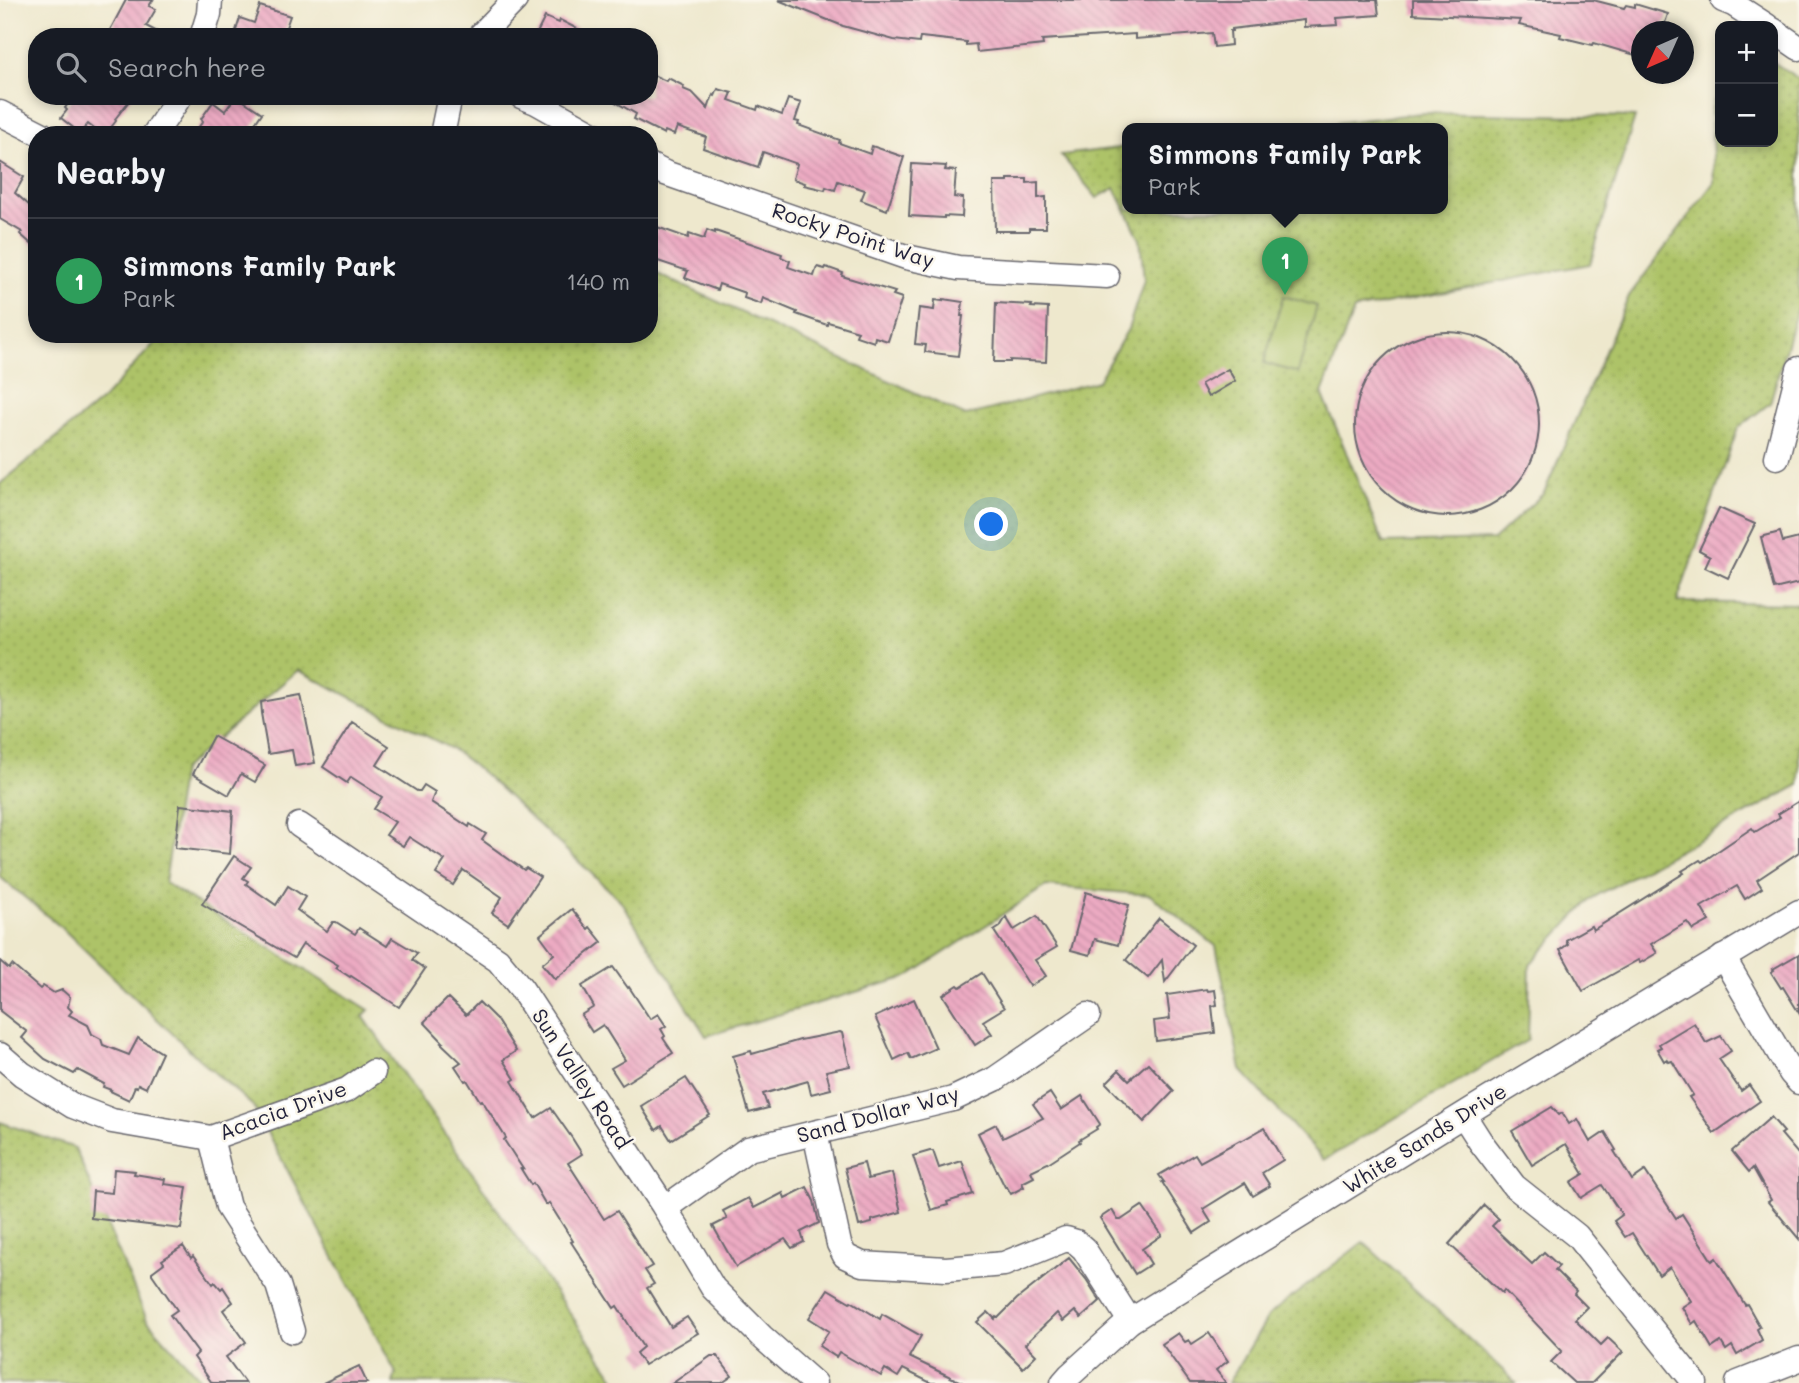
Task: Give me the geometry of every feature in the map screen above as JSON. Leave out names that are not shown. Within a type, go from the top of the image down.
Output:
[{"type":"street","points":[[205,28],[210,0]]},
{"type":"street","points":[[488,28],[515,0]]},
{"type":"street","points":[[1723,0],[1758,21]]},
{"type":"street","points":[[1778,33],[1799,48]]},
{"type":"street","points":[[159,126],[174,105]]},
{"type":"street","points":[[444,126],[448,105]]},
{"type":"street","points":[[541,105],[579,126]]},
{"type":"street","points":[[0,113],[28,127]]},
{"type":"street","name":"Rocky Point Way","points":[[658,169],[906,257],[958,268],[1107,275]]},
{"type":"street","points":[[1777,457],[1799,369]]},
{"type":"street","name":"Sun Valley Road","points":[[299,825],[498,960],[521,988],[665,1208],[713,1288],[762,1337],[814,1383]]},
{"type":"street","name":"White Sands Drive","points":[[1063,1383],[1130,1321],[1799,912]]},
{"type":"street","points":[[1723,957],[1791,1073],[1799,1082]]},
{"type":"street","name":"Sand Dollar Way","points":[[665,1208],[748,1149],[953,1099],[995,1079],[1088,1015]]},
{"type":"street","name":"Acacia Drive","points":[[0,1055],[22,1074],[83,1110],[113,1121],[211,1138],[346,1090],[373,1072]]},
{"type":"street","points":[[1464,1116],[1514,1186],[1577,1236],[1695,1383]]},
{"type":"street","points":[[815,1133],[839,1244],[845,1256],[862,1264],[946,1269],[1004,1264],[1066,1239],[1076,1242],[1084,1249],[1130,1321]]},
{"type":"street","points":[[211,1138],[228,1207],[278,1285],[292,1331]]},
{"type":"street","points":[[1738,1383],[1799,1359]]},
{"type":"green space","points":[[1778,65],[1799,79],[1799,302],[1770,403],[1738,428],[1677,602],[1799,604],[1799,785],[1592,898],[1530,964],[1528,1040],[1324,1160],[1241,1070],[1216,946],[1150,895],[1046,886],[907,977],[706,1036],[620,900],[484,774],[452,749],[298,670],[182,770],[165,883],[369,1010],[363,1016],[620,1383],[393,1383],[396,1373],[253,1106],[199,1059],[62,928],[0,877],[0,484],[103,399],[155,343],[658,343],[658,274],[966,416],[1098,381],[1128,329],[1144,280],[1140,239],[1128,214],[1448,214],[1448,123],[1337,123],[1421,113],[1635,117],[1590,264],[1354,310],[1322,393],[1383,543],[1493,540],[1544,493],[1629,296],[1714,182],[1711,111],[1715,98],[1715,147],[1778,147]]},
{"type":"green space","points":[[1122,148],[1122,202],[1115,188],[1097,198],[1061,155]]},
{"type":"green space","points":[[1283,296],[1317,306],[1298,373],[1264,363]]},
{"type":"green space","points":[[0,1122],[75,1148],[147,1320],[204,1383],[0,1383]]},
{"type":"green space","points":[[1363,1242],[1516,1383],[1228,1383],[1270,1314]]},
{"type":"building","points":[[126,0],[153,0],[149,6],[156,9],[146,26],[150,28],[111,28]]},
{"type":"building","points":[[778,0],[1377,0],[1379,15],[1337,18],[1338,25],[1304,27],[1304,20],[1232,29],[1231,45],[1214,47],[1212,33],[1135,39],[1135,34],[1042,40],[1043,45],[977,52],[976,44],[966,45],[966,42],[921,37],[919,43],[894,40],[843,26]]},
{"type":"building","points":[[1413,0],[1593,0],[1624,8],[1626,5],[1635,7],[1635,4],[1668,14],[1666,21],[1631,21],[1631,54],[1519,25],[1521,20],[1413,14]]},
{"type":"building","points":[[260,6],[290,16],[286,28],[237,28],[240,18],[254,23]]},
{"type":"building","points":[[545,17],[559,23],[560,20],[576,28],[540,28]]},
{"type":"building","points":[[658,77],[666,81],[668,78],[684,86],[683,89],[693,93],[708,109],[718,89],[732,93],[729,100],[757,110],[758,106],[782,115],[788,99],[801,103],[795,121],[799,122],[798,125],[870,154],[872,146],[904,157],[887,210],[861,200],[865,190],[838,181],[835,190],[804,185],[805,183],[793,179],[797,164],[763,152],[758,167],[703,148],[706,137],[677,127],[674,135],[665,131],[664,134],[658,131],[658,126],[648,126],[634,119],[636,114],[620,105],[658,105]]},
{"type":"building","points":[[67,105],[126,105],[112,126],[71,126],[61,118],[67,110]]},
{"type":"building","points":[[211,105],[217,105],[225,111],[229,105],[250,105],[262,113],[253,126],[199,126]]},
{"type":"building","points":[[0,162],[24,177],[15,193],[28,204],[28,241],[20,234],[22,232],[0,219]]},
{"type":"building","points":[[912,164],[946,166],[945,170],[956,171],[954,197],[963,198],[962,217],[909,216]]},
{"type":"building","points":[[1008,179],[1038,182],[1038,198],[1046,197],[1046,228],[995,231],[994,182],[1008,182]]},
{"type":"building","points":[[658,227],[688,238],[689,234],[704,239],[707,230],[715,231],[782,254],[781,257],[790,261],[788,267],[814,276],[817,267],[826,267],[843,273],[842,276],[895,292],[893,295],[902,298],[888,341],[875,337],[874,342],[856,336],[858,331],[828,322],[827,325],[763,298],[761,304],[744,298],[745,293],[719,284],[717,290],[685,278],[688,271],[658,261]]},
{"type":"building","points":[[935,300],[963,302],[958,356],[925,352],[926,345],[915,344],[919,308],[934,310]]},
{"type":"building","points":[[996,303],[1048,308],[1046,362],[994,362]]},
{"type":"building","points":[[1447,332],[1482,339],[1512,359],[1532,389],[1539,424],[1532,459],[1512,489],[1482,509],[1447,516],[1412,509],[1382,489],[1362,459],[1355,424],[1362,389],[1382,359],[1412,339]]},
{"type":"building","points":[[1228,369],[1235,381],[1208,397],[1201,384]]},
{"type":"building","points":[[1719,508],[1755,524],[1728,578],[1705,567],[1710,556],[1699,550]]},
{"type":"building","points":[[1780,532],[1783,542],[1799,538],[1799,583],[1774,589],[1761,537]]},
{"type":"building","points":[[301,695],[315,763],[295,766],[292,750],[268,754],[261,702]]},
{"type":"building","points":[[352,722],[389,746],[377,765],[417,791],[424,785],[435,792],[431,802],[469,827],[470,824],[486,834],[482,840],[524,870],[526,868],[540,877],[508,924],[492,913],[502,897],[463,870],[453,885],[436,874],[445,860],[409,837],[403,846],[386,835],[395,822],[374,809],[382,797],[351,777],[347,783],[323,767]]},
{"type":"building","points":[[213,736],[265,765],[255,782],[241,774],[229,795],[193,774]]},
{"type":"building","points":[[1799,801],[1799,852],[1757,880],[1762,888],[1745,899],[1737,886],[1701,907],[1709,921],[1693,930],[1687,922],[1651,944],[1657,953],[1640,963],[1638,960],[1583,991],[1560,950],[1568,944],[1566,940],[1591,926],[1593,930],[1752,828],[1755,832],[1780,817],[1778,814]]},
{"type":"building","points":[[180,805],[233,811],[230,854],[175,848]]},
{"type":"building","points":[[234,856],[251,867],[243,878],[248,881],[246,884],[276,905],[288,886],[305,897],[297,910],[327,931],[333,922],[336,922],[355,934],[359,928],[387,946],[392,938],[417,953],[412,960],[425,969],[399,1007],[303,944],[294,958],[202,904]]},
{"type":"building","points":[[1086,892],[1129,905],[1118,945],[1095,939],[1090,955],[1071,950]]},
{"type":"building","points":[[572,909],[602,942],[555,979],[542,964],[554,954],[540,935]]},
{"type":"building","points":[[1037,916],[1057,947],[1035,960],[1046,976],[1030,986],[994,931],[1006,917],[1014,930]]},
{"type":"building","points":[[1159,918],[1193,945],[1165,982],[1162,960],[1148,978],[1126,960]]},
{"type":"building","points":[[1799,954],[1799,1013],[1771,972]]},
{"type":"building","points":[[0,961],[9,969],[12,965],[40,989],[43,986],[54,993],[62,990],[70,997],[68,1007],[72,1011],[69,1015],[88,1025],[92,1034],[101,1039],[103,1045],[129,1055],[138,1038],[162,1053],[146,1088],[138,1084],[135,1086],[129,1100],[78,1070],[74,1074],[45,1059],[22,1038],[27,1032],[0,1011]]},
{"type":"building","points":[[613,967],[650,1019],[658,1014],[666,1026],[661,1029],[665,1036],[663,1038],[673,1053],[622,1085],[611,1068],[625,1060],[603,1025],[592,1032],[581,1015],[594,1007],[582,986]]},
{"type":"building","points":[[982,973],[1004,1008],[983,1021],[992,1034],[975,1045],[943,995]]},
{"type":"building","points":[[1215,990],[1217,1005],[1212,1006],[1215,1033],[1156,1041],[1154,1021],[1170,1019],[1167,995]]},
{"type":"building","points":[[448,998],[466,1015],[479,1002],[496,1019],[516,1051],[503,1060],[515,1079],[512,1081],[535,1118],[551,1108],[582,1154],[568,1163],[604,1219],[617,1211],[652,1266],[645,1270],[654,1284],[647,1288],[671,1327],[687,1317],[698,1333],[644,1365],[636,1353],[643,1347],[617,1306],[614,1308],[549,1203],[546,1205],[533,1183],[531,1185],[482,1100],[480,1101],[455,1066],[461,1062],[424,1022]]},
{"type":"building","points":[[914,999],[936,1048],[911,1059],[908,1053],[894,1060],[875,1017]]},
{"type":"building","points":[[1694,1023],[1706,1043],[1721,1036],[1731,1051],[1719,1059],[1741,1091],[1749,1085],[1760,1101],[1714,1133],[1689,1097],[1693,1095],[1672,1061],[1664,1061],[1657,1049],[1661,1047],[1659,1044]]},
{"type":"building","points":[[840,1032],[850,1066],[826,1071],[831,1089],[811,1094],[808,1081],[763,1094],[768,1108],[749,1113],[733,1056],[751,1051],[752,1054]]},
{"type":"building","points":[[1148,1063],[1174,1091],[1144,1122],[1106,1083],[1119,1070],[1129,1080]]},
{"type":"building","points":[[686,1078],[710,1115],[671,1140],[662,1126],[656,1130],[641,1106]]},
{"type":"building","points":[[1050,1093],[1061,1110],[1082,1096],[1100,1124],[1097,1129],[1079,1140],[1080,1142],[1031,1171],[1034,1177],[1022,1183],[1024,1187],[1011,1194],[978,1133],[996,1124],[1003,1138],[1043,1118],[1033,1104]]},
{"type":"building","points":[[1552,1107],[1559,1115],[1562,1113],[1569,1124],[1577,1119],[1590,1142],[1605,1132],[1632,1180],[1645,1171],[1676,1218],[1682,1214],[1712,1261],[1716,1258],[1760,1327],[1757,1329],[1762,1340],[1737,1355],[1732,1346],[1726,1350],[1721,1342],[1712,1348],[1696,1321],[1692,1324],[1682,1307],[1691,1301],[1670,1267],[1659,1275],[1632,1233],[1625,1237],[1614,1221],[1622,1215],[1602,1185],[1581,1198],[1571,1182],[1584,1174],[1566,1144],[1532,1165],[1512,1131]]},
{"type":"building","points":[[1771,1117],[1799,1155],[1799,1239],[1768,1202],[1771,1200],[1753,1168],[1749,1172],[1732,1151]]},
{"type":"building","points":[[1264,1128],[1283,1160],[1262,1173],[1270,1186],[1253,1196],[1245,1183],[1203,1209],[1211,1222],[1194,1233],[1159,1175],[1195,1154],[1200,1162]]},
{"type":"building","points":[[933,1151],[939,1168],[962,1161],[973,1194],[931,1210],[913,1156]]},
{"type":"building","points":[[864,1163],[868,1179],[892,1173],[901,1212],[859,1226],[845,1168]]},
{"type":"building","points":[[114,1169],[135,1171],[134,1174],[165,1179],[164,1184],[187,1187],[181,1229],[91,1218],[93,1191],[112,1193]]},
{"type":"building","points":[[807,1187],[814,1201],[819,1223],[801,1232],[804,1242],[792,1248],[785,1239],[736,1267],[713,1226],[727,1219],[723,1211],[748,1198],[754,1208],[783,1193],[785,1198]]},
{"type":"building","points":[[1484,1205],[1499,1219],[1492,1226],[1532,1264],[1544,1252],[1559,1266],[1555,1270],[1576,1291],[1574,1294],[1587,1307],[1575,1319],[1601,1345],[1608,1338],[1623,1352],[1592,1383],[1574,1383],[1551,1362],[1562,1351],[1504,1290],[1502,1293],[1449,1244]]},
{"type":"building","points":[[1142,1206],[1162,1235],[1142,1249],[1151,1264],[1135,1274],[1100,1218],[1112,1210],[1118,1220],[1121,1220]]},
{"type":"building","points":[[183,1246],[213,1284],[215,1282],[221,1289],[223,1287],[233,1302],[223,1310],[246,1342],[226,1357],[245,1383],[212,1383],[194,1357],[198,1353],[170,1315],[177,1310],[152,1272],[164,1263],[162,1260]]},
{"type":"building","points":[[1069,1258],[1100,1301],[1081,1318],[1075,1311],[1063,1321],[1057,1313],[1025,1344],[1036,1355],[1023,1368],[977,1322],[988,1312],[995,1319],[998,1318],[1017,1299]]},
{"type":"building","points":[[828,1289],[880,1319],[882,1314],[921,1336],[909,1357],[963,1383],[931,1383],[903,1369],[898,1377],[885,1369],[881,1376],[839,1352],[836,1357],[819,1346],[829,1331],[809,1318]]},
{"type":"building","points":[[1178,1333],[1185,1342],[1189,1340],[1192,1344],[1209,1333],[1228,1361],[1216,1370],[1226,1383],[1190,1383],[1162,1344]]},
{"type":"building","points":[[711,1356],[717,1356],[732,1376],[722,1383],[673,1383]]},
{"type":"building","points":[[359,1366],[367,1383],[323,1383]]},
{"type":"place","name":"Simmons Family Park","points":[[1285,295]]}]
